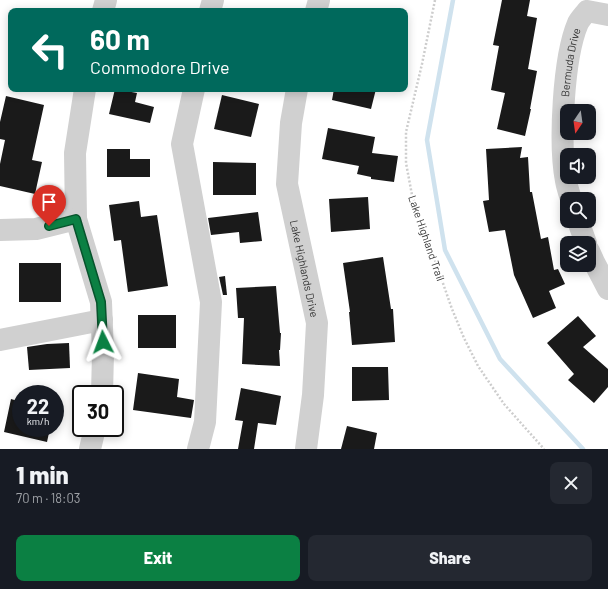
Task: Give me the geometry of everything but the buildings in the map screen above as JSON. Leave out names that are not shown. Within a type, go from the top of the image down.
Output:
[{"type":"street","name":"Bermuda Drive","points":[[569,192],[566,181],[563,148],[566,84],[570,50],[578,22],[587,11],[608,15]]},
{"type":"street","points":[[85,92],[75,153],[76,219],[101,302],[103,353],[102,385]]},
{"type":"street","points":[[193,92],[182,144],[211,302],[205,422],[198,449]]},
{"type":"street","name":"Lake Highlands Drive","points":[[296,92],[291,123],[288,184],[317,323],[313,395],[306,449]]},
{"type":"street","points":[[0,230],[36,229],[76,219]]},
{"type":"street","points":[[596,266],[608,289]]},
{"type":"street","points":[[0,340],[102,320]]},
{"type":"street","points":[[90,449],[93,437]]},
{"type":"path","name":"Lake Highland Trail","points":[[435,0],[406,132],[406,163],[412,195],[452,310],[474,359],[504,404],[544,449]]},
{"type":"waterway","points":[[453,0],[427,140],[445,250],[500,359],[583,449]]},
{"type":"route","points":[[49,226],[76,219],[101,302],[103,342]]}]
